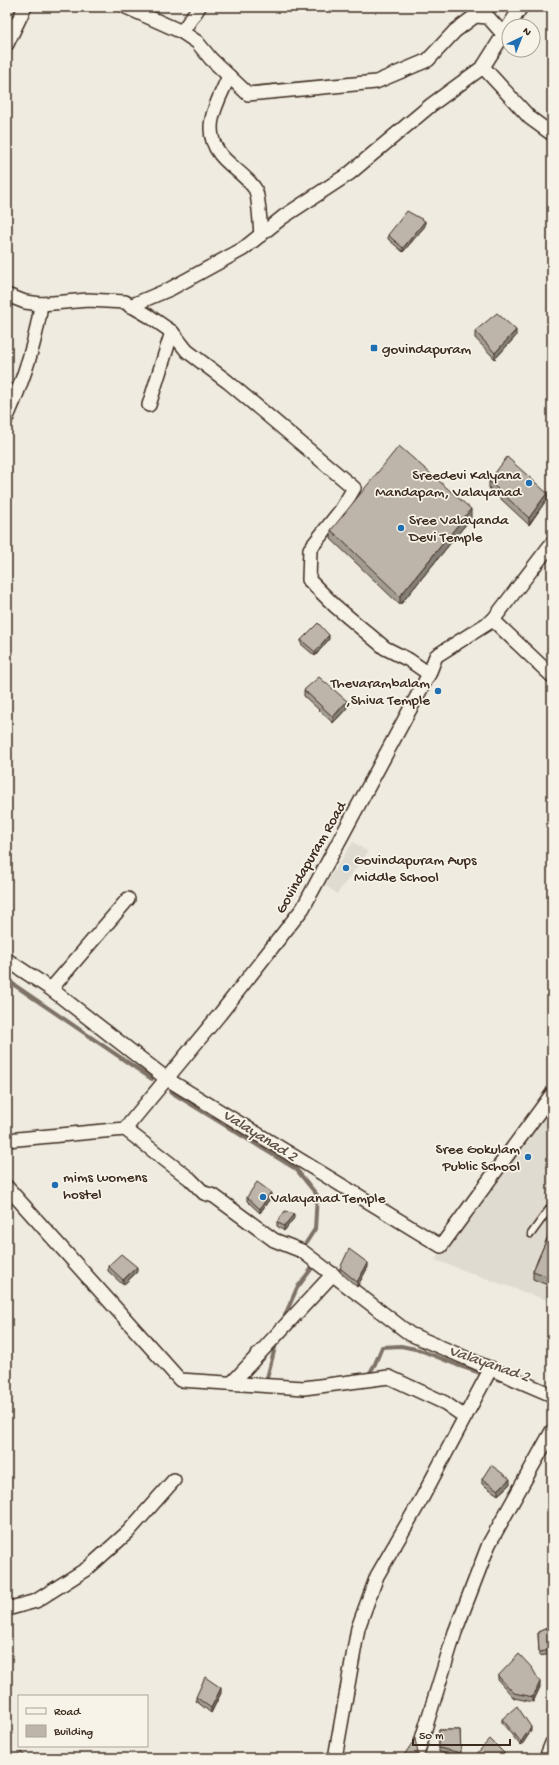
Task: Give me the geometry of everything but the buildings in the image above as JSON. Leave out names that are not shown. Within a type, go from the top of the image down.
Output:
[{"type":"street","points":[[7,44],[25,7]]},
{"type":"street","points":[[126,7],[182,32],[197,42],[211,59],[248,94],[376,82],[428,60],[455,31],[475,16],[488,18],[501,32]]},
{"type":"street","points":[[182,32],[199,7]]},
{"type":"street","points":[[514,18],[521,7]]},
{"type":"street","points":[[130,306],[176,286],[243,249],[283,217],[350,173],[431,105],[483,67],[501,37]]},
{"type":"street","points":[[483,67],[530,118],[552,134]]},
{"type":"street","points":[[229,76],[210,120],[212,138],[220,154],[239,171],[256,190],[261,235]]},
{"type":"street","points":[[7,295],[26,302],[41,304],[88,300],[125,302],[172,332],[187,350],[228,382],[354,488],[341,510],[310,549],[309,580],[335,606],[384,648],[408,660],[429,674]]},
{"type":"street","points":[[7,416],[25,373],[38,325],[41,304]]},
{"type":"street","points":[[149,405],[172,332]]},
{"type":"street","name":"Govindapuram Road","points":[[125,1129],[220,1014],[303,908],[429,674],[436,656],[493,620],[552,543]]},
{"type":"street","points":[[493,620],[552,676]]},
{"type":"street","points":[[51,989],[128,899]]},
{"type":"street","points":[[7,960],[51,989],[167,1079],[441,1246],[552,1094]]},
{"type":"street","points":[[7,1140],[125,1129],[190,1179],[204,1193],[214,1196],[274,1240],[302,1251],[410,1334],[552,1395]]},
{"type":"street","points":[[7,1187],[180,1380],[304,1388],[389,1377],[445,1403],[465,1416]]},
{"type":"street","points":[[232,1383],[332,1274]]},
{"type":"street","points":[[335,1758],[358,1628],[377,1576],[422,1498],[491,1368]]},
{"type":"street","points":[[416,1758],[455,1632],[489,1544],[552,1431]]},
{"type":"street","points":[[7,1609],[36,1601],[88,1568],[128,1532],[174,1480]]},
{"type":"street","points":[[546,1758],[552,1743]]},
{"type":"lane","points":[[531,1234],[552,1205]]},
{"type":"shaded area","name":"Govindapuram Aups Middle School","points":[[353,842],[368,852],[337,894],[325,885]]},
{"type":"shaded area","name":"Sree Gokulam Public School","points":[[552,1084],[552,1302],[435,1260]]},
{"type":"waterway","points":[[7,980],[152,1079]]},
{"type":"waterway","name":"Valayanad 2","points":[[171,1092],[296,1169],[317,1195],[315,1229],[302,1249]]},
{"type":"waterway","name":"Valayanad 2","points":[[282,1322],[297,1288],[315,1264]]},
{"type":"waterway","name":"Valayanad 2","points":[[267,1378],[277,1340]]},
{"type":"waterway","name":"Valayanad 2","points":[[368,1376],[382,1347],[401,1346],[420,1350],[457,1365],[501,1380]]},
{"type":"place","name":"govindapuram","points":[[374,348]]},
{"type":"place","name":"Sreedevi Kalyana Mandapam, Valayanad","points":[[529,483]]},
{"type":"place","name":"Sree Valayanda Devi Temple","points":[[401,528]]},
{"type":"place","name":"Thevarambalam ,Shiva Temple","points":[[438,691]]},
{"type":"place","name":"Govindapuram Aups Middle School","points":[[346,868]]},
{"type":"place","name":"Sree Gokulam Public School","points":[[528,1157]]},
{"type":"place","name":"mims womens hostel","points":[[55,1185]]},
{"type":"place","name":"Valayanad Temple","points":[[263,1197]]}]
